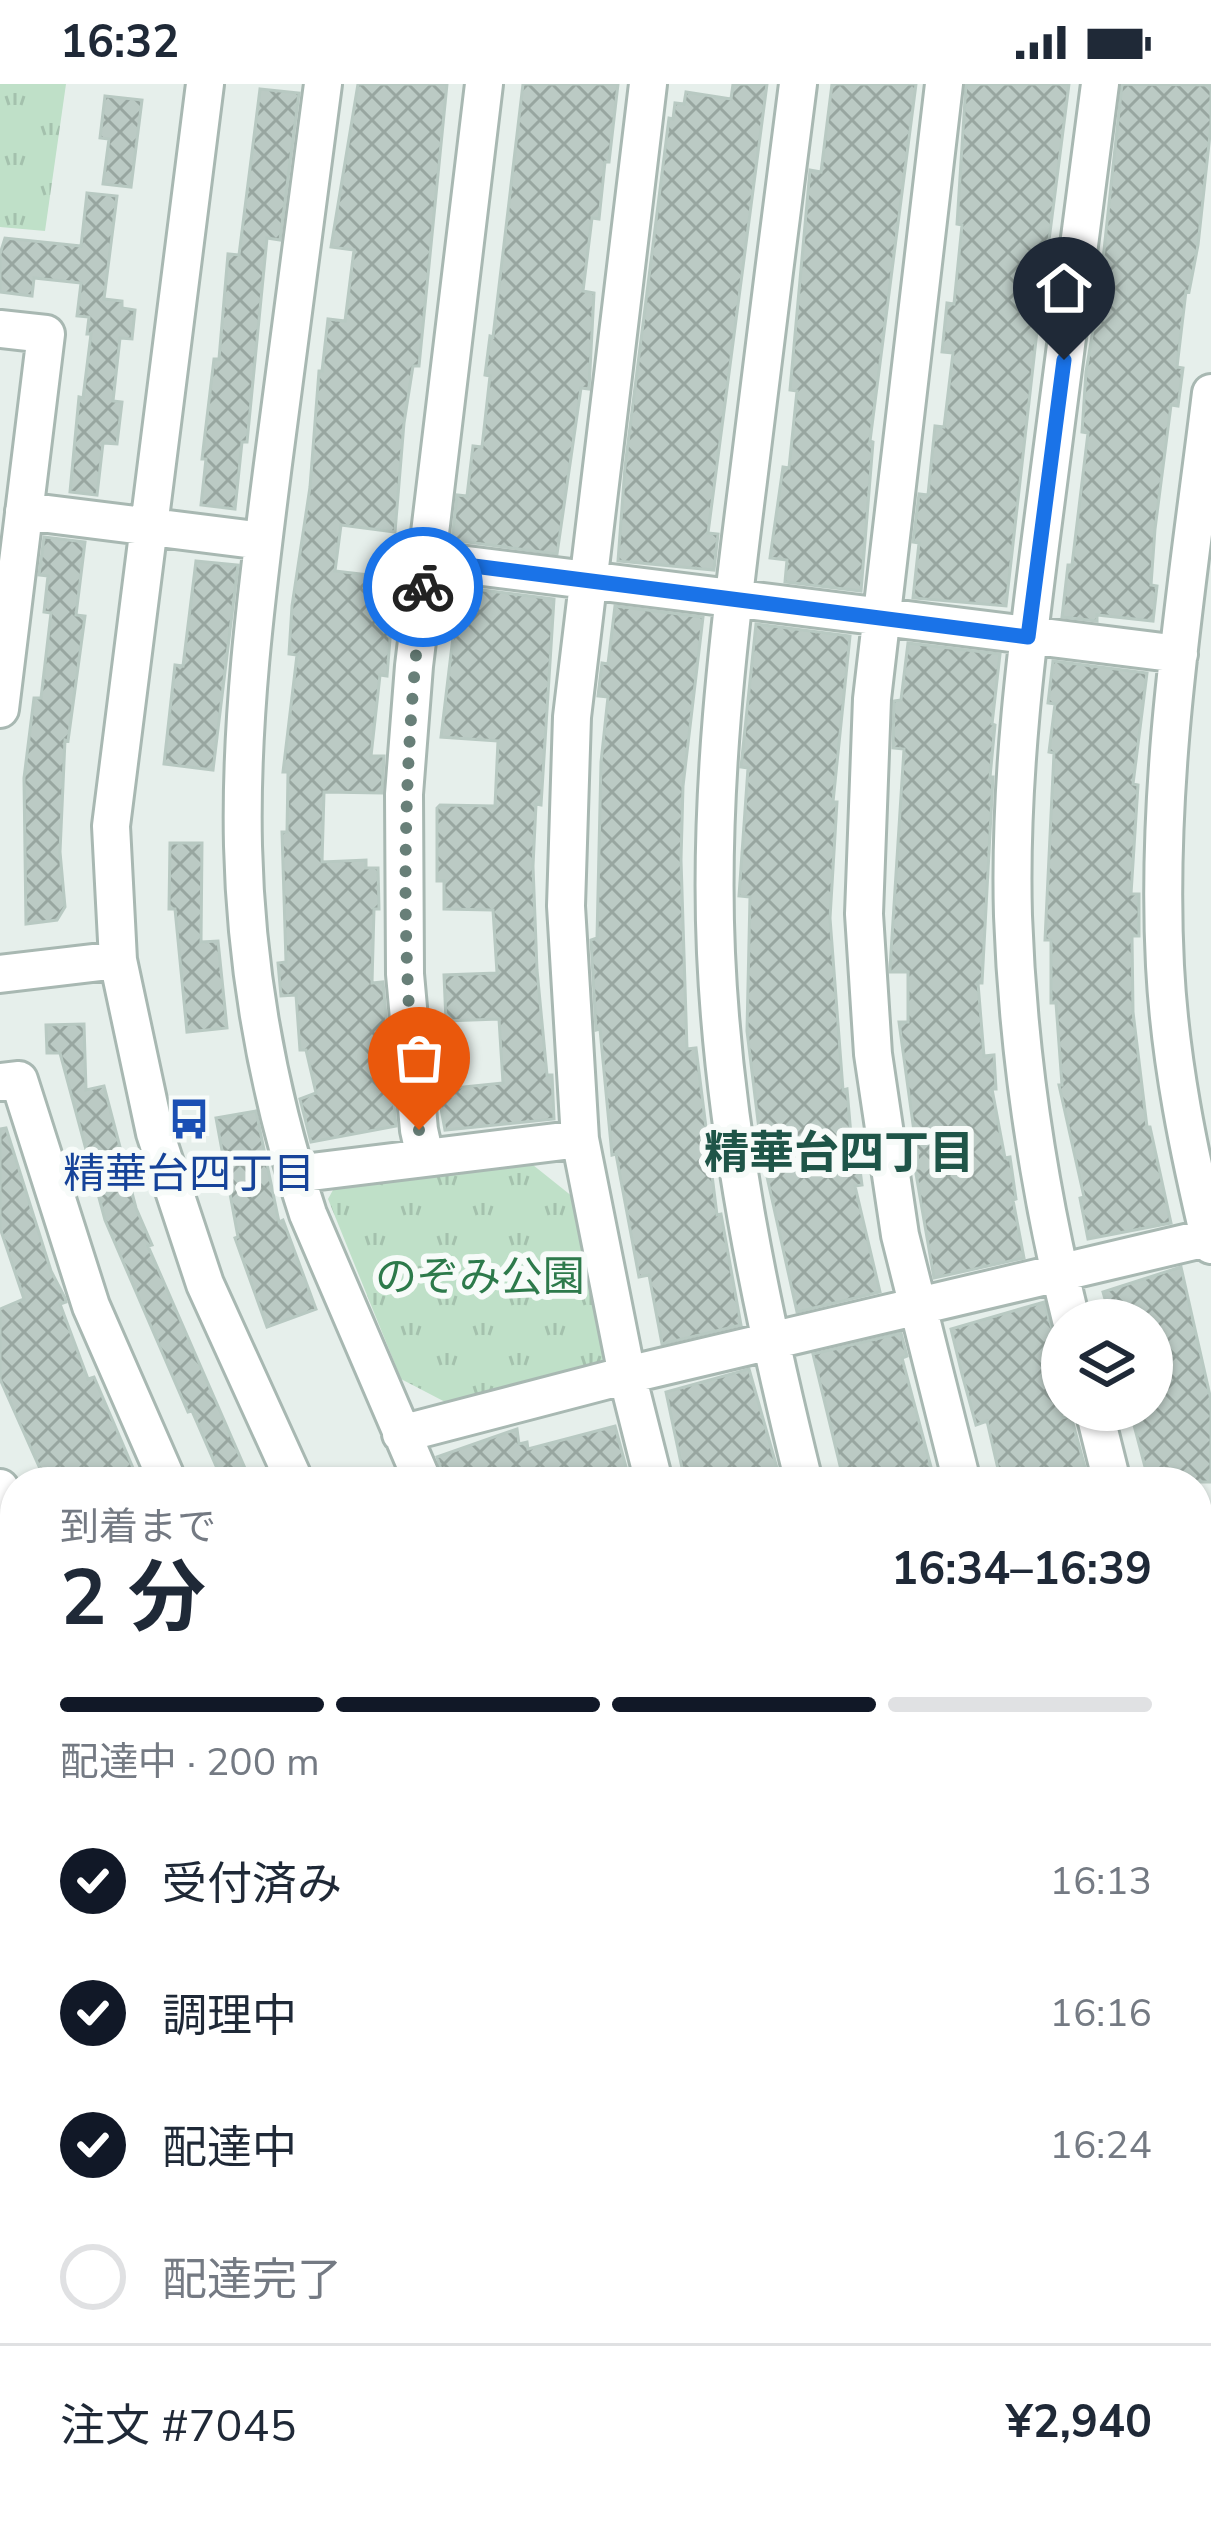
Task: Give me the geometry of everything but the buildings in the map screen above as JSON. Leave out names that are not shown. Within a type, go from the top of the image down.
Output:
[{"type":"street","points":[[205,84],[111,826],[118,960],[155,1133],[205,1284],[288,1467]]},
{"type":"street","points":[[323,84],[263,541],[244,752],[243,847],[261,1019],[295,1174],[416,1467]]},
{"type":"street","points":[[425,1156],[411,1053],[403,884],[409,730],[484,84]]},
{"type":"street","points":[[648,84],[572,717],[566,835],[568,984],[580,1139],[627,1376],[650,1467]]},
{"type":"street","points":[[798,84],[733,600],[716,792],[716,950],[734,1154],[770,1344],[800,1467]]},
{"type":"street","points":[[944,84],[867,770],[867,985],[881,1124],[900,1234],[958,1467]]},
{"type":"street","points":[[1066,1299],[1033,1135],[1017,993],[1014,830],[1028,637],[1100,84]]},
{"type":"street","points":[[0,329],[46,334],[0,709]]},
{"type":"street","points":[[401,1434],[627,1376],[1210,1240],[1180,1109],[1165,968],[1165,809],[1211,393]]},
{"type":"street","points":[[24,512],[263,541]]},
{"type":"street","points":[[427,560],[1179,654]]},
{"type":"street","points":[[0,974],[118,960]]},
{"type":"street","points":[[0,1082],[19,1080],[91,1306],[161,1467]]},
{"type":"street","points":[[295,1174],[580,1139]]},
{"type":"street","points":[[1099,1431],[1108,1467]]},
{"type":"green space","points":[[0,84],[66,84],[45,231],[0,227]]},
{"type":"green space","name":"のぞみ公園","points":[[523,1157],[578,1201],[608,1356],[602,1367],[451,1405],[401,1379],[328,1199],[338,1181]]},
{"type":"way so far","points":[[419,1130],[405,974],[403,884],[404,794],[423,587]]},
{"type":"place","name":"精華台四丁目","points":[[189,1119]]},
{"type":"district","name":"精華台四丁目","points":[[839,1152]]},
{"type":"route","points":[[423,587],[427,560],[1028,637],[1064,360]]}]
